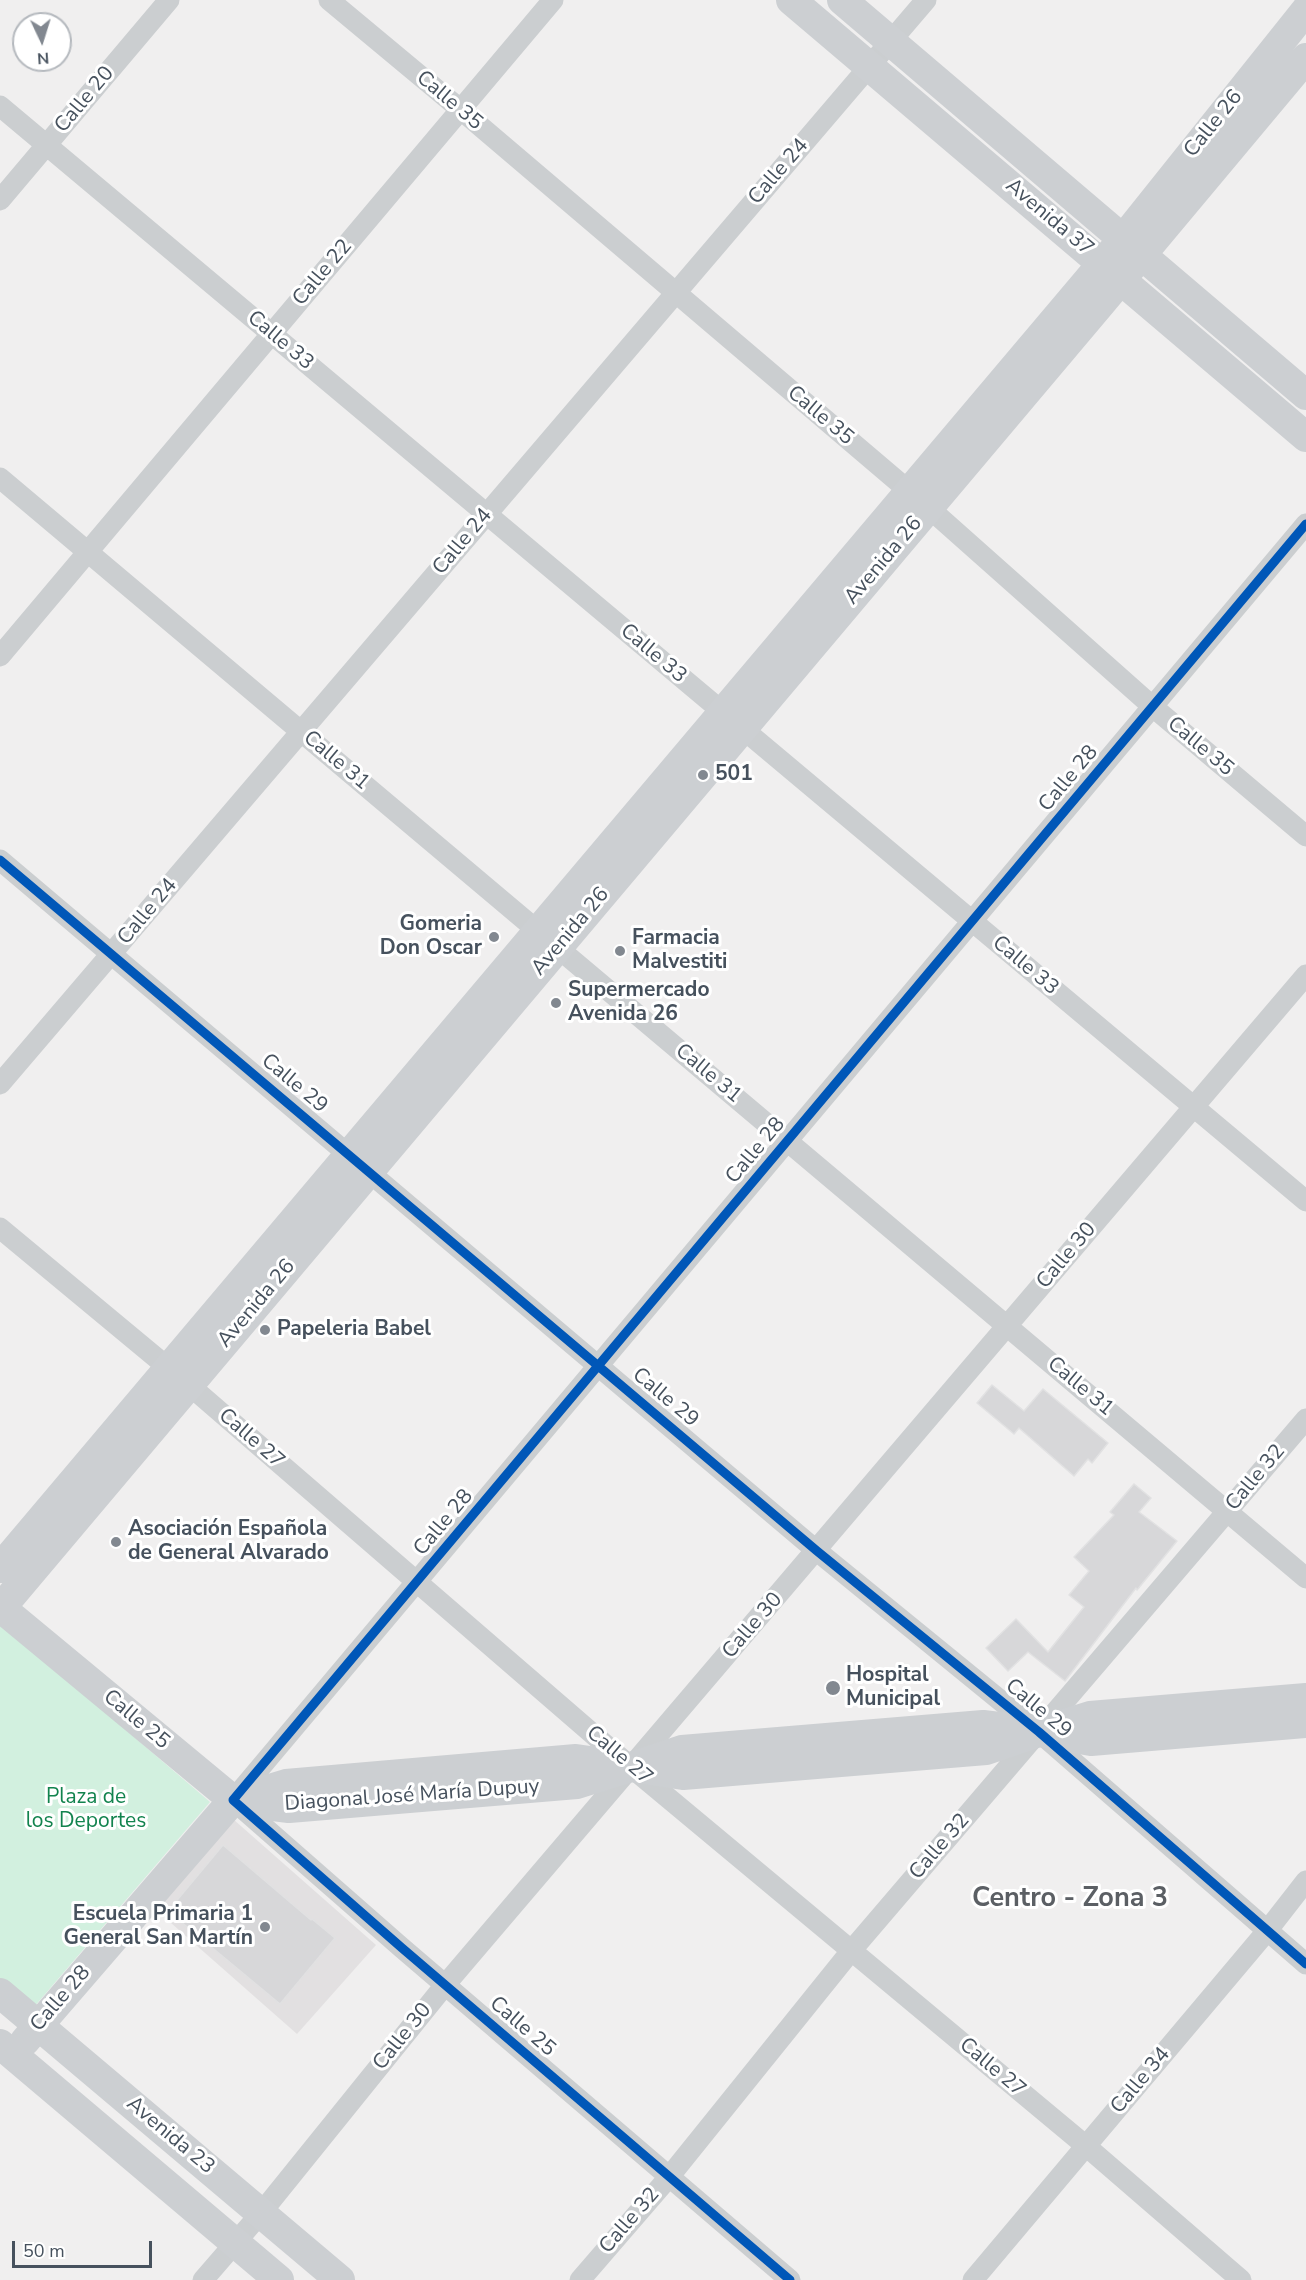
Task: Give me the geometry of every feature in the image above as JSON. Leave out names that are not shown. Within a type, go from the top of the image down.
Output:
[{"type":"main road","name":"Avenida 37","points":[[791,0],[1306,437]]},
{"type":"main road","name":"Avenida 37","points":[[842,0],[1306,395]]},
{"type":"main road","name":"Calle 26","points":[[1132,247],[1306,9]]},
{"type":"main road","name":"Calle 26","points":[[1132,247],[1306,58]]},
{"type":"main road","name":"Avenida 26","points":[[0,1608],[179,1377],[1132,247]]},
{"type":"main road","name":"Avenida 26","points":[[0,1568],[179,1377]]},
{"type":"main road","name":"Calle 25","points":[[0,1608],[233,1800]]},
{"type":"main road","name":"Diagonal José María Dupuy","points":[[233,1800],[289,1808],[577,1784],[631,1767],[684,1775],[986,1750],[1090,1716],[1306,1698]]},
{"type":"main road","name":"Diagonal José María Dupuy","points":[[1039,1732],[1091,1741],[1306,1723]]},
{"type":"main road","name":"Calle 28","points":[[4,2057],[38,2025],[233,1800]]},
{"type":"main road","name":"Avenida 23","points":[[0,1993],[340,2280]]},
{"type":"main road","name":"Avenida 23","points":[[4,2057],[279,2280]]},
{"type":"street","name":"Calle 20","points":[[0,200],[169,0]]},
{"type":"street","name":"Calle 35","points":[[329,0],[919,499],[1153,708],[1306,836]]},
{"type":"street","name":"Calle 22","points":[[0,656],[552,0]]},
{"type":"street","name":"Calle 24","points":[[0,1084],[926,0]]},
{"type":"street","points":[[1296,0],[1306,9]]},
{"type":"street","name":"Calle 33","points":[[0,105],[1306,1201]]},
{"type":"street","name":"Calle 31","points":[[0,478],[1306,1578]]},
{"type":"street","name":"Calle 28","points":[[233,1800],[1306,524]]},
{"type":"street","name":"Calle 29","points":[[0,860],[817,1551],[1039,1732],[1306,1964]]},
{"type":"street","name":"Calle 30","points":[[203,2280],[261,2213],[445,1985],[1306,975]]},
{"type":"street","name":"Calle 27","points":[[0,1228],[179,1377],[631,1767],[1086,2146],[1241,2280]]},
{"type":"street","name":"Calle 32","points":[[580,2280],[669,2177],[851,1951],[1306,1419]]},
{"type":"street","name":"Calle 25","points":[[233,1800],[790,2280]]},
{"type":"street","name":"Calle 34","points":[[973,2280],[1267,1931],[1306,1881]]},
{"type":"shaded area","name":"Escuela Primaria 1 General San Martín","points":[[233,1819],[376,1945],[297,2034],[154,1908]]},
{"type":"green space","name":"Plaza de los Deportes","points":[[2,1624],[210,1802],[34,2007],[0,1978],[0,1626]]},
{"type":"building","points":[[992,1385],[1024,1411],[1043,1389],[1108,1443],[1092,1463],[1088,1459],[1074,1476],[1019,1428],[1014,1434],[977,1403]]},
{"type":"building","points":[[1134,1484],[1151,1498],[1139,1512],[1177,1541],[1137,1590],[1136,1588],[1065,1681],[1028,1652],[1008,1671],[986,1648],[1016,1619],[1048,1652],[1084,1607],[1069,1595],[1089,1571],[1074,1557],[1114,1515],[1110,1512]]},
{"type":"building","points":[[223,1845],[335,1938],[280,2004],[168,1911]]},
{"type":"cycle path","points":[[790,2280],[233,1800],[1306,524]]},
{"type":"cycle path","points":[[0,860],[817,1551],[1039,1732],[1306,1964]]},
{"type":"place","name":"501","points":[[703,775]]},
{"type":"place","name":"Gomeria Don Oscar","points":[[494,937]]},
{"type":"place","name":"Farmacia Malvestiti","points":[[620,951]]},
{"type":"place","name":"Supermercado Avenida 26","points":[[556,1003]]},
{"type":"place","name":"Papeleria Babel","points":[[265,1330]]},
{"type":"place","name":"Asociación Española de General Alvarado","points":[[116,1542]]},
{"type":"place","name":"Hospital Municipal","points":[[833,1688]]},
{"type":"place","name":"Escuela Primaria 1 General San Martín","points":[[265,1927]]},
{"type":"district","name":"Centro - Zona 3","points":[[1070,1899]]}]
